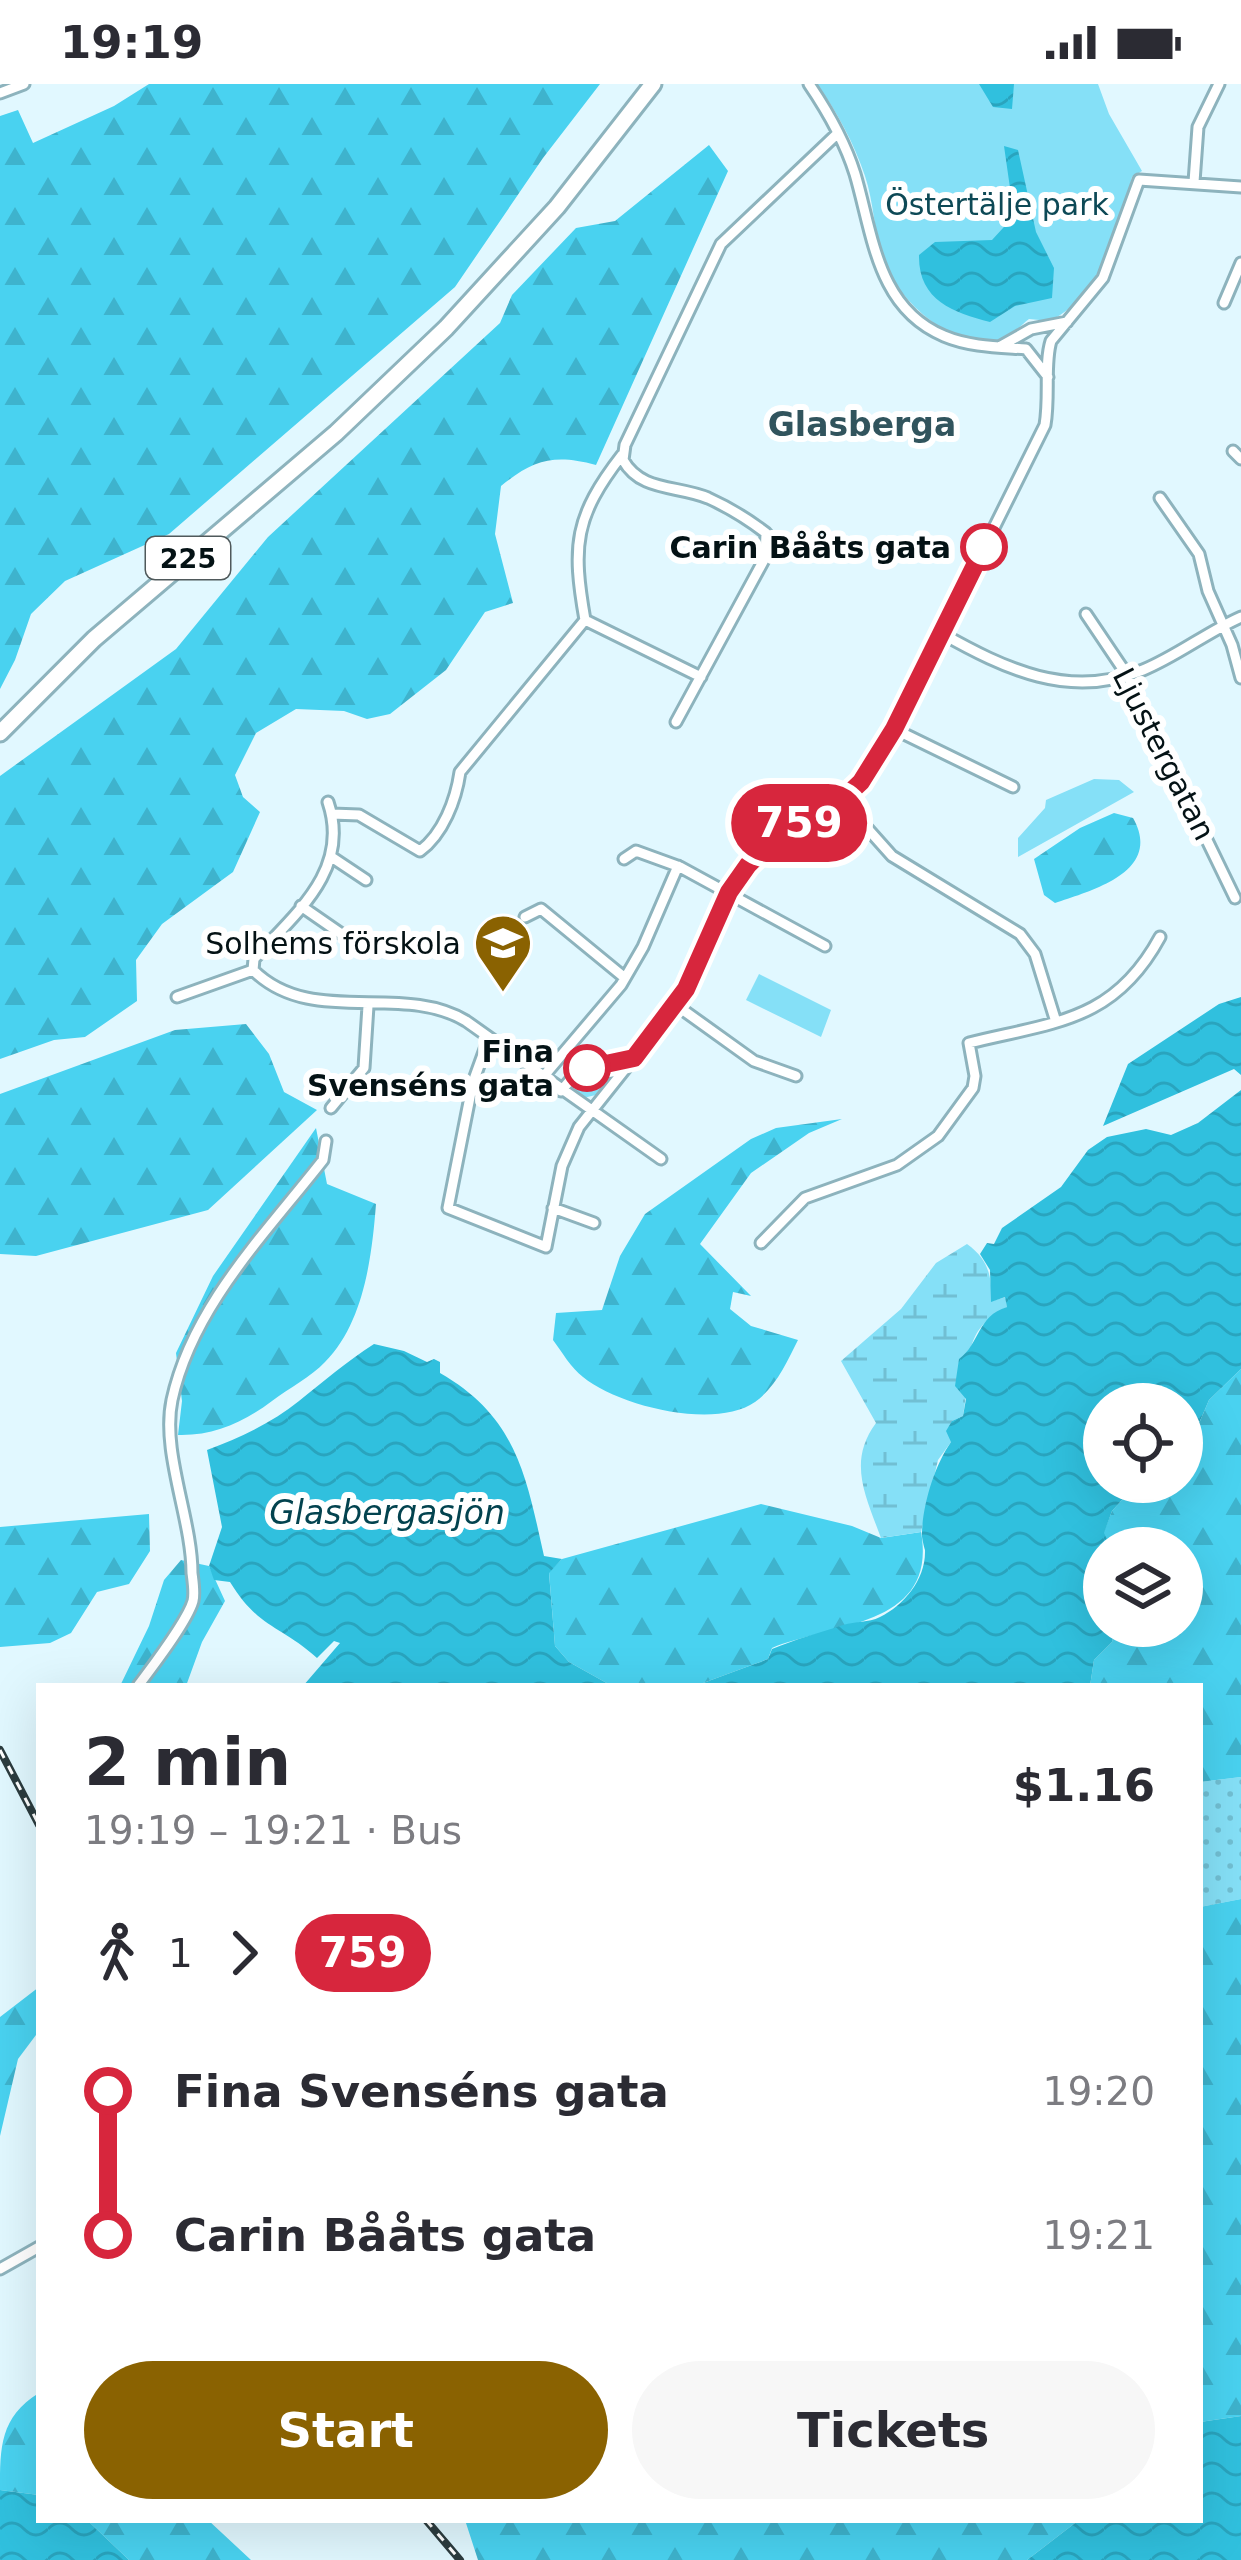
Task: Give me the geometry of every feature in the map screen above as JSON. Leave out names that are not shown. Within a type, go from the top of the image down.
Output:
[{"type":"main road","name":"225","points":[[0,733],[94,639],[399,375],[520,250],[652,84]]},
{"type":"street","points":[[0,94],[24,84]]},
{"type":"street","points":[[809,84],[854,171],[875,257],[893,296],[940,335],[967,344],[1030,352],[1049,345],[1103,278],[1139,180],[1241,187]]},
{"type":"street","points":[[1193,182],[1198,127],[1219,84]]},
{"type":"street","points":[[332,814],[359,815],[420,851],[430,844],[456,797],[460,772],[584,620],[575,545],[721,244],[838,133]]},
{"type":"street","points":[[1224,303],[1241,263]]},
{"type":"street","points":[[999,346],[1031,328],[1067,322]]},
{"type":"street","points":[[489,1038],[473,1082],[448,1208],[546,1246],[566,1153],[590,1112],[676,1005],[729,892],[781,833],[842,800],[861,782],[894,729],[1045,425],[1049,345],[1043,329]]},
{"type":"street","points":[[1025,334],[1030,352],[1049,380]]},
{"type":"street","points":[[624,452],[631,474],[653,485],[706,497],[766,533],[765,558],[676,722]]},
{"type":"street","points":[[1160,498],[1199,554],[1241,678]]},
{"type":"street","name":"Ljustergatan","points":[[1086,614],[1127,675],[1235,898]]},
{"type":"street","points":[[941,633],[986,658],[1048,682],[1085,685],[1144,670],[1241,617]]},
{"type":"street","points":[[584,620],[701,677]]},
{"type":"street","points":[[894,729],[1013,787]]},
{"type":"street","points":[[842,800],[892,856],[1020,934],[1035,953],[1056,1022]]},
{"type":"street","points":[[253,970],[254,958],[301,906],[333,858],[328,802]]},
{"type":"street","points":[[625,859],[636,851],[678,866],[825,946]]},
{"type":"street","points":[[333,858],[367,880]]},
{"type":"street","points":[[543,1077],[625,978],[678,866]]},
{"type":"street","points":[[301,906],[340,933]]},
{"type":"street","points":[[525,917],[542,909],[625,978]]},
{"type":"street","points":[[761,1244],[808,1196],[897,1165],[938,1136],[973,1088],[969,1042],[1056,1022],[1097,1006],[1123,990],[1144,967],[1160,938]]},
{"type":"street","points":[[178,997],[253,970]]},
{"type":"street","points":[[253,970],[284,990],[331,1002],[434,1005],[454,1014],[661,1160]]},
{"type":"street","points":[[676,1005],[754,1061],[796,1076]]},
{"type":"street","points":[[331,1108],[364,1069],[368,1006]]},
{"type":"street","points":[[561,1090],[578,1071],[634,1058]]},
{"type":"street","points":[[140,1683],[193,1601],[192,1552],[171,1430],[171,1405],[178,1382],[214,1305],[243,1258],[322,1160],[326,1141]]},
{"type":"street","points":[[553,1208],[594,1223]]},
{"type":"street","points":[[0,2269],[36,2249]]},
{"type":"green space","points":[[149,84],[600,84],[455,287],[169,534],[65,581],[31,614],[0,689],[0,116],[18,110],[33,143],[114,106]]},
{"type":"green space","name":"Östertälje park","points":[[817,84],[1098,84],[1109,114],[1142,171],[1132,177],[1106,259],[1083,295],[1050,321],[1029,319],[1007,337],[989,342],[970,340],[932,322],[890,275],[861,164]]},
{"type":"green space","points":[[709,145],[728,171],[596,465],[546,461],[501,486],[495,534],[513,603],[485,612],[446,670],[390,714],[367,719],[344,711],[296,709],[256,733],[235,775],[243,797],[260,812],[233,872],[162,924],[136,960],[137,1001],[85,1037],[54,1040],[0,1059],[0,776],[176,649],[268,537],[500,323],[512,295],[576,228],[615,221]]},
{"type":"green space","points":[[1094,779],[1119,780],[1134,792],[1018,857],[1018,838],[1045,808],[1046,800]]},
{"type":"green space","points":[[1114,813],[1133,818],[1140,836],[1132,865],[1120,876],[1071,898],[1055,903],[1044,895],[1034,859],[1080,828]]},
{"type":"green space","points":[[759,974],[831,1010],[821,1037],[746,1000]]},
{"type":"green space","points":[[246,1024],[269,1054],[284,1092],[317,1110],[208,1210],[36,1256],[0,1254],[0,1094],[175,1030]]},
{"type":"green space","points":[[608,1069],[614,1073],[596,1095],[583,1098],[576,1094],[580,1077]]},
{"type":"green space","points":[[842,1119],[809,1133],[751,1173],[700,1244],[751,1296],[733,1292],[730,1309],[751,1326],[798,1340],[762,1396],[738,1410],[716,1414],[667,1411],[599,1388],[575,1369],[553,1340],[556,1313],[602,1310],[620,1256],[645,1214],[751,1139],[776,1128]]},
{"type":"green space","points":[[316,1128],[327,1184],[376,1204],[368,1267],[349,1328],[307,1378],[251,1415],[216,1430],[178,1435],[182,1401],[176,1353],[213,1276]]},
{"type":"green space","points":[[967,1244],[987,1269],[992,1301],[1006,1297],[1007,1307],[980,1328],[973,1341],[963,1416],[952,1421],[951,1442],[938,1460],[921,1532],[881,1538],[865,1494],[861,1466],[867,1437],[876,1423],[841,1361],[901,1309],[936,1263]]},
{"type":"green space","points":[[1241,1369],[1241,1777],[1203,1782],[1203,1683],[1090,1683],[1094,1660],[1107,1647],[1203,1647],[1203,1527],[1106,1527],[1119,1503],[1203,1503],[1203,1414],[1209,1400]]},
{"type":"green space","points":[[761,1504],[852,1526],[881,1538],[921,1532],[922,1563],[913,1587],[897,1604],[876,1616],[772,1648],[768,1659],[703,1683],[607,1683],[569,1662],[555,1646],[549,1572],[562,1559]]},
{"type":"green space","points":[[149,1514],[150,1551],[129,1584],[97,1592],[71,1633],[50,1643],[0,1647],[0,1527]]},
{"type":"green space","points":[[181,1560],[209,1566],[225,1601],[202,1642],[187,1683],[121,1683],[149,1626],[164,1580]]},
{"type":"green space","points":[[1241,1777],[1241,1899],[1203,1906],[1203,1782]]},
{"type":"green space","points":[[1241,1899],[1241,2416],[1203,2422],[1203,1906]]},
{"type":"green space","points":[[36,1989],[36,2035],[18,2059],[0,2136],[0,2017]]},
{"type":"green space","points":[[36,2395],[36,2495],[0,2490],[5,2434]]},
{"type":"green space","points":[[90,2523],[211,2523],[251,2560],[129,2560]]},
{"type":"green space","points":[[466,2523],[1075,2523],[1027,2560],[478,2560]]},
{"type":"water","points":[[979,84],[1014,84],[1012,109],[993,107]]},
{"type":"water","points":[[1004,146],[1018,150],[1036,232],[1054,268],[1052,298],[1015,306],[990,322],[951,309],[931,294],[919,255],[935,242],[992,240],[1014,216]]},
{"type":"water","points":[[1241,997],[1241,1075],[1234,1069],[1103,1126],[1128,1064],[1219,1004]]},
{"type":"water","points":[[1241,1090],[1241,1369],[1209,1400],[1203,1414],[1203,1383],[1083,1383],[1083,1503],[1119,1503],[1106,1527],[1083,1527],[1083,1647],[1107,1647],[1094,1660],[1090,1683],[703,1683],[768,1659],[772,1649],[781,1645],[875,1619],[905,1598],[918,1581],[924,1561],[925,1509],[935,1473],[951,1442],[946,1431],[963,1416],[966,1399],[955,1386],[959,1359],[984,1323],[1007,1307],[1005,1297],[991,1302],[990,1270],[980,1254],[987,1243],[994,1244],[1002,1228],[1061,1187],[1088,1150],[1107,1137],[1146,1129],[1171,1135],[1198,1123]]},
{"type":"water","name":"Glasbergasjön","points":[[374,1344],[427,1362],[434,1359],[440,1362],[440,1373],[486,1409],[514,1451],[544,1556],[562,1559],[549,1573],[555,1646],[569,1662],[607,1683],[306,1683],[340,1643],[334,1641],[317,1658],[261,1618],[230,1582],[214,1580],[209,1566],[222,1527],[207,1450],[278,1416]]},
{"type":"water","points":[[1241,2416],[1241,2560],[1027,2560],[1075,2523],[1203,2523],[1203,2422]]},
{"type":"water","points":[[0,2490],[36,2495],[36,2523],[90,2523],[129,2560],[0,2560]]},
{"type":"railway","points":[[0,1750],[36,1819]]},
{"type":"railway","points":[[429,2523],[460,2560]]},
{"type":"bus line","name":"759","points":[[587,1068],[634,1058],[686,989],[729,892],[748,865],[781,833],[842,800],[861,782],[894,729],[984,547]]},
{"type":"place","name":"Carin Bååts gata","points":[[984,547]]},
{"type":"place","name":"Solhems förskola","points":[[503,994]]},
{"type":"place","name":"Fina Svenséns gata","points":[[587,1068]]},
{"type":"district","name":"Glasberga","points":[[862,424]]}]
